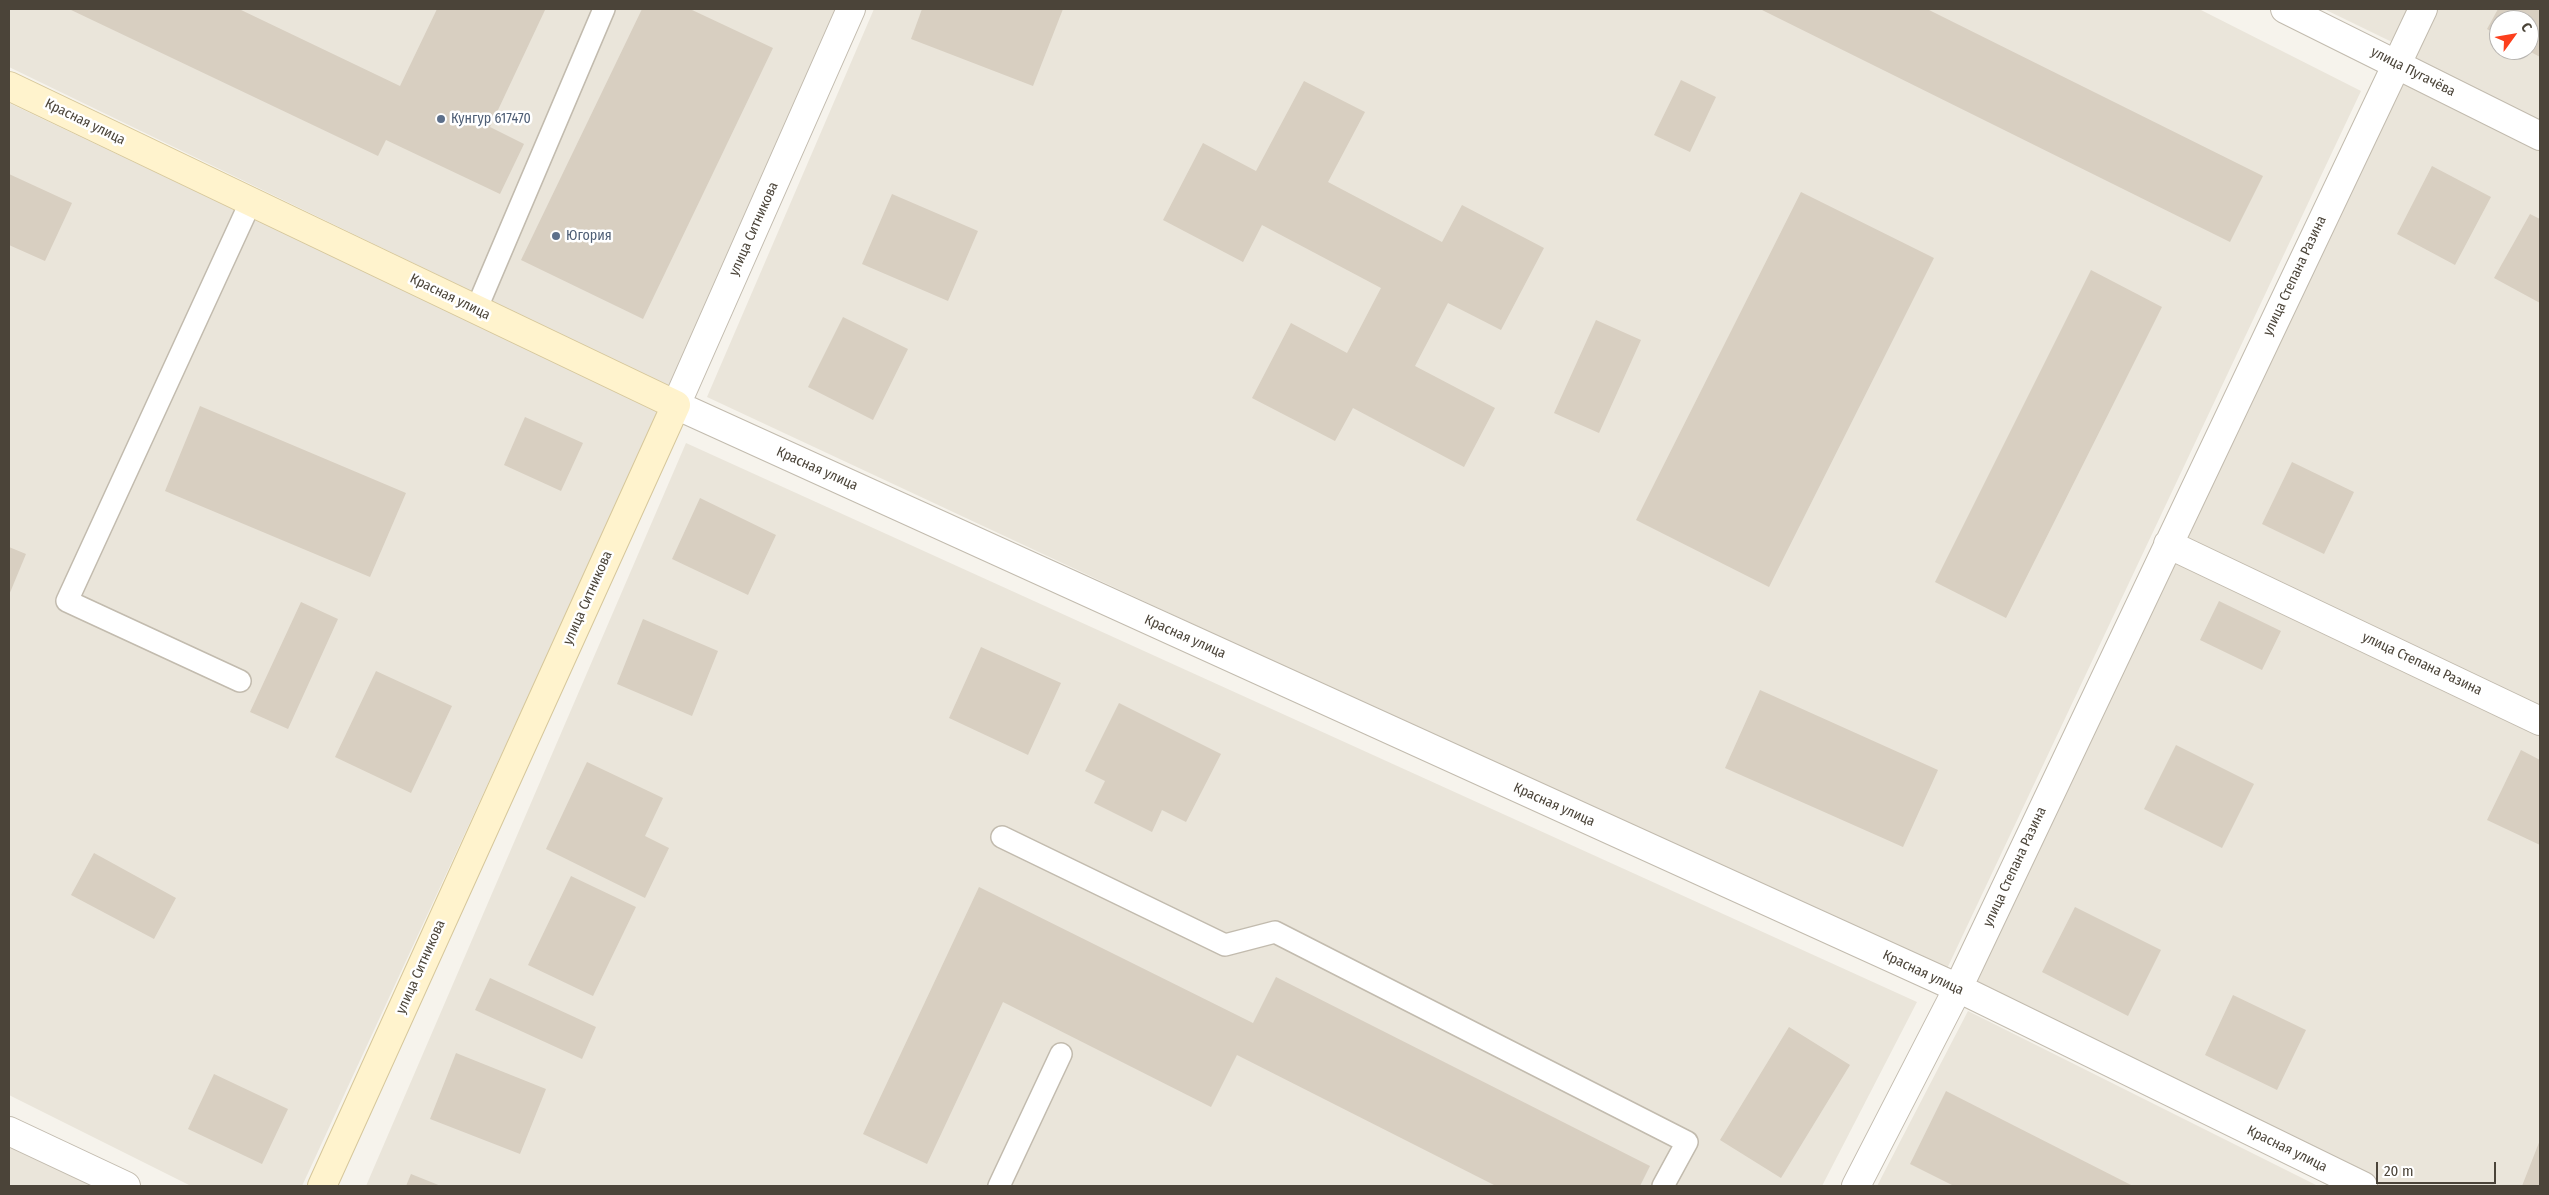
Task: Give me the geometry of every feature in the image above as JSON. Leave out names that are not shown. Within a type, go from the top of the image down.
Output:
[{"type":"main road","name":"Красная улица","points":[[9,86],[676,405]]},
{"type":"main road","name":"улица Ситникова","points":[[322,1186],[676,405]]},
{"type":"street","name":"улица Ситникова","points":[[676,405],[851,9]]},
{"type":"street","name":"улица Пугачёва","points":[[2285,9],[2397,63],[2540,136]]},
{"type":"street","name":"улица Степана Разина","points":[[1856,1186],[1958,988],[2423,9]]},
{"type":"street","name":"Красная улица","points":[[676,405],[1958,988],[2363,1186]]},
{"type":"street","name":"улица Степана Разина","points":[[2168,544],[2540,720]]},
{"type":"street","points":[[9,1131],[126,1186]]},
{"type":"lane","points":[[476,310],[604,9]]},
{"type":"lane","points":[[240,680],[67,601],[250,201]]},
{"type":"lane","points":[[1002,837],[1225,945],[1275,932],[1687,1142],[1664,1186]]},
{"type":"lane","points":[[999,1186],[1062,1054]]},
{"type":"shaded area","points":[[9,9],[839,9],[671,388],[9,67]]},
{"type":"shaded area","points":[[874,9],[2199,9],[2361,91],[1944,975],[707,397]]},
{"type":"shaded area","points":[[2324,9],[2410,9],[2394,43]]},
{"type":"shaded area","points":[[2434,9],[2540,9],[2540,128],[2409,61]]},
{"type":"shaded area","points":[[2404,74],[2540,143],[2540,712],[2177,541]]},
{"type":"shaded area","points":[[9,103],[660,411],[302,1186],[191,1186],[9,1095]]},
{"type":"shaded area","points":[[686,443],[1917,1002],[1822,1186],[366,1186]]},
{"type":"shaded area","points":[[2171,549],[2540,726],[2540,1186],[2375,1186],[1965,985]]},
{"type":"shaded area","points":[[1968,1011],[2318,1186],[1877,1186]]},
{"type":"shaded area","points":[[9,1144],[101,1186],[9,1186]]},
{"type":"building","points":[[69,9],[239,9],[400,86],[437,9],[545,10],[490,127],[524,144],[500,194],[386,140],[378,156]]},
{"type":"building","points":[[642,9],[690,9],[773,48],[643,319],[521,260]]},
{"type":"building","points":[[922,9],[1063,9],[1033,86],[911,39]]},
{"type":"building","points":[[1760,9],[1927,9],[2263,176],[2230,242]]},
{"type":"building","points":[[2540,9],[2540,57],[2539,10],[2497,10]]},
{"type":"building","points":[[1681,80],[1716,97],[1690,152],[1654,135]]},
{"type":"building","points":[[1304,81],[1365,112],[1328,182],[1442,242],[1462,205],[1544,248],[1501,330],[1448,303],[1415,366],[1495,408],[1464,467],[1353,408],[1335,441],[1252,398],[1291,323],[1347,353],[1381,288],[1262,225],[1243,262],[1163,220],[1203,143],[1256,171]]},
{"type":"building","points":[[2432,166],[2491,197],[2455,265],[2397,234]]},
{"type":"building","points":[[9,174],[72,203],[45,261],[9,245]]},
{"type":"building","points":[[1801,192],[1934,258],[1769,587],[1636,520]]},
{"type":"building","points":[[892,194],[978,231],[948,301],[862,264]]},
{"type":"building","points":[[2530,214],[2540,219],[2540,303],[2494,278]]},
{"type":"building","points":[[2091,270],[2162,307],[2006,618],[1935,582]]},
{"type":"building","points":[[843,317],[908,349],[873,420],[808,387]]},
{"type":"building","points":[[1596,320],[1641,340],[1599,433],[1554,413]]},
{"type":"building","points":[[200,406],[406,493],[370,577],[165,491]]},
{"type":"building","points":[[525,417],[583,443],[561,491],[504,465]]},
{"type":"building","points":[[2292,462],[2354,492],[2324,554],[2262,524]]},
{"type":"building","points":[[700,498],[776,535],[748,595],[672,559]]},
{"type":"building","points":[[9,547],[26,554],[9,595]]},
{"type":"building","points":[[2219,601],[2281,631],[2262,670],[2200,640]]},
{"type":"building","points":[[301,602],[338,619],[288,729],[250,712]]},
{"type":"building","points":[[643,619],[718,651],[692,716],[617,684]]},
{"type":"building","points":[[981,647],[1061,683],[1028,755],[949,718]]},
{"type":"building","points":[[376,671],[452,706],[411,793],[335,757]]},
{"type":"building","points":[[1760,690],[1938,770],[1903,847],[1725,768]]},
{"type":"building","points":[[1119,703],[1221,754],[1186,822],[1162,810],[1152,832],[1094,803],[1105,781],[1085,771]]},
{"type":"building","points":[[2176,745],[2254,784],[2222,848],[2144,809]]},
{"type":"building","points":[[2521,750],[2540,760],[2540,845],[2487,820]]},
{"type":"building","points":[[587,762],[663,798],[645,836],[669,848],[645,898],[546,849]]},
{"type":"building","points":[[94,853],[176,898],[154,939],[71,895]]},
{"type":"building","points":[[571,876],[636,907],[593,996],[528,965]]},
{"type":"building","points":[[979,887],[1253,1023],[1276,977],[1650,1166],[1640,1186],[1496,1186],[1237,1055],[1211,1107],[1003,1002],[927,1164],[863,1134]]},
{"type":"building","points":[[2075,907],[2161,950],[2128,1016],[2042,972]]},
{"type":"building","points":[[490,978],[596,1027],[582,1059],[475,1010]]},
{"type":"building","points":[[2233,995],[2306,1030],[2277,1090],[2205,1055]]},
{"type":"building","points":[[1789,1027],[1850,1065],[1781,1178],[1720,1140]]},
{"type":"building","points":[[456,1053],[546,1089],[520,1154],[430,1119]]},
{"type":"building","points":[[214,1074],[288,1109],[262,1164],[188,1129]]},
{"type":"building","points":[[1946,1091],[2133,1186],[1954,1186],[1910,1164]]},
{"type":"building","points":[[2540,1140],[2540,1186],[2522,1186]]},
{"type":"building","points":[[411,1174],[441,1186],[406,1186]]},
{"type":"place","name":"Кунгур 617470","points":[[441,119]]},
{"type":"place","name":"Югория","points":[[556,236]]}]
